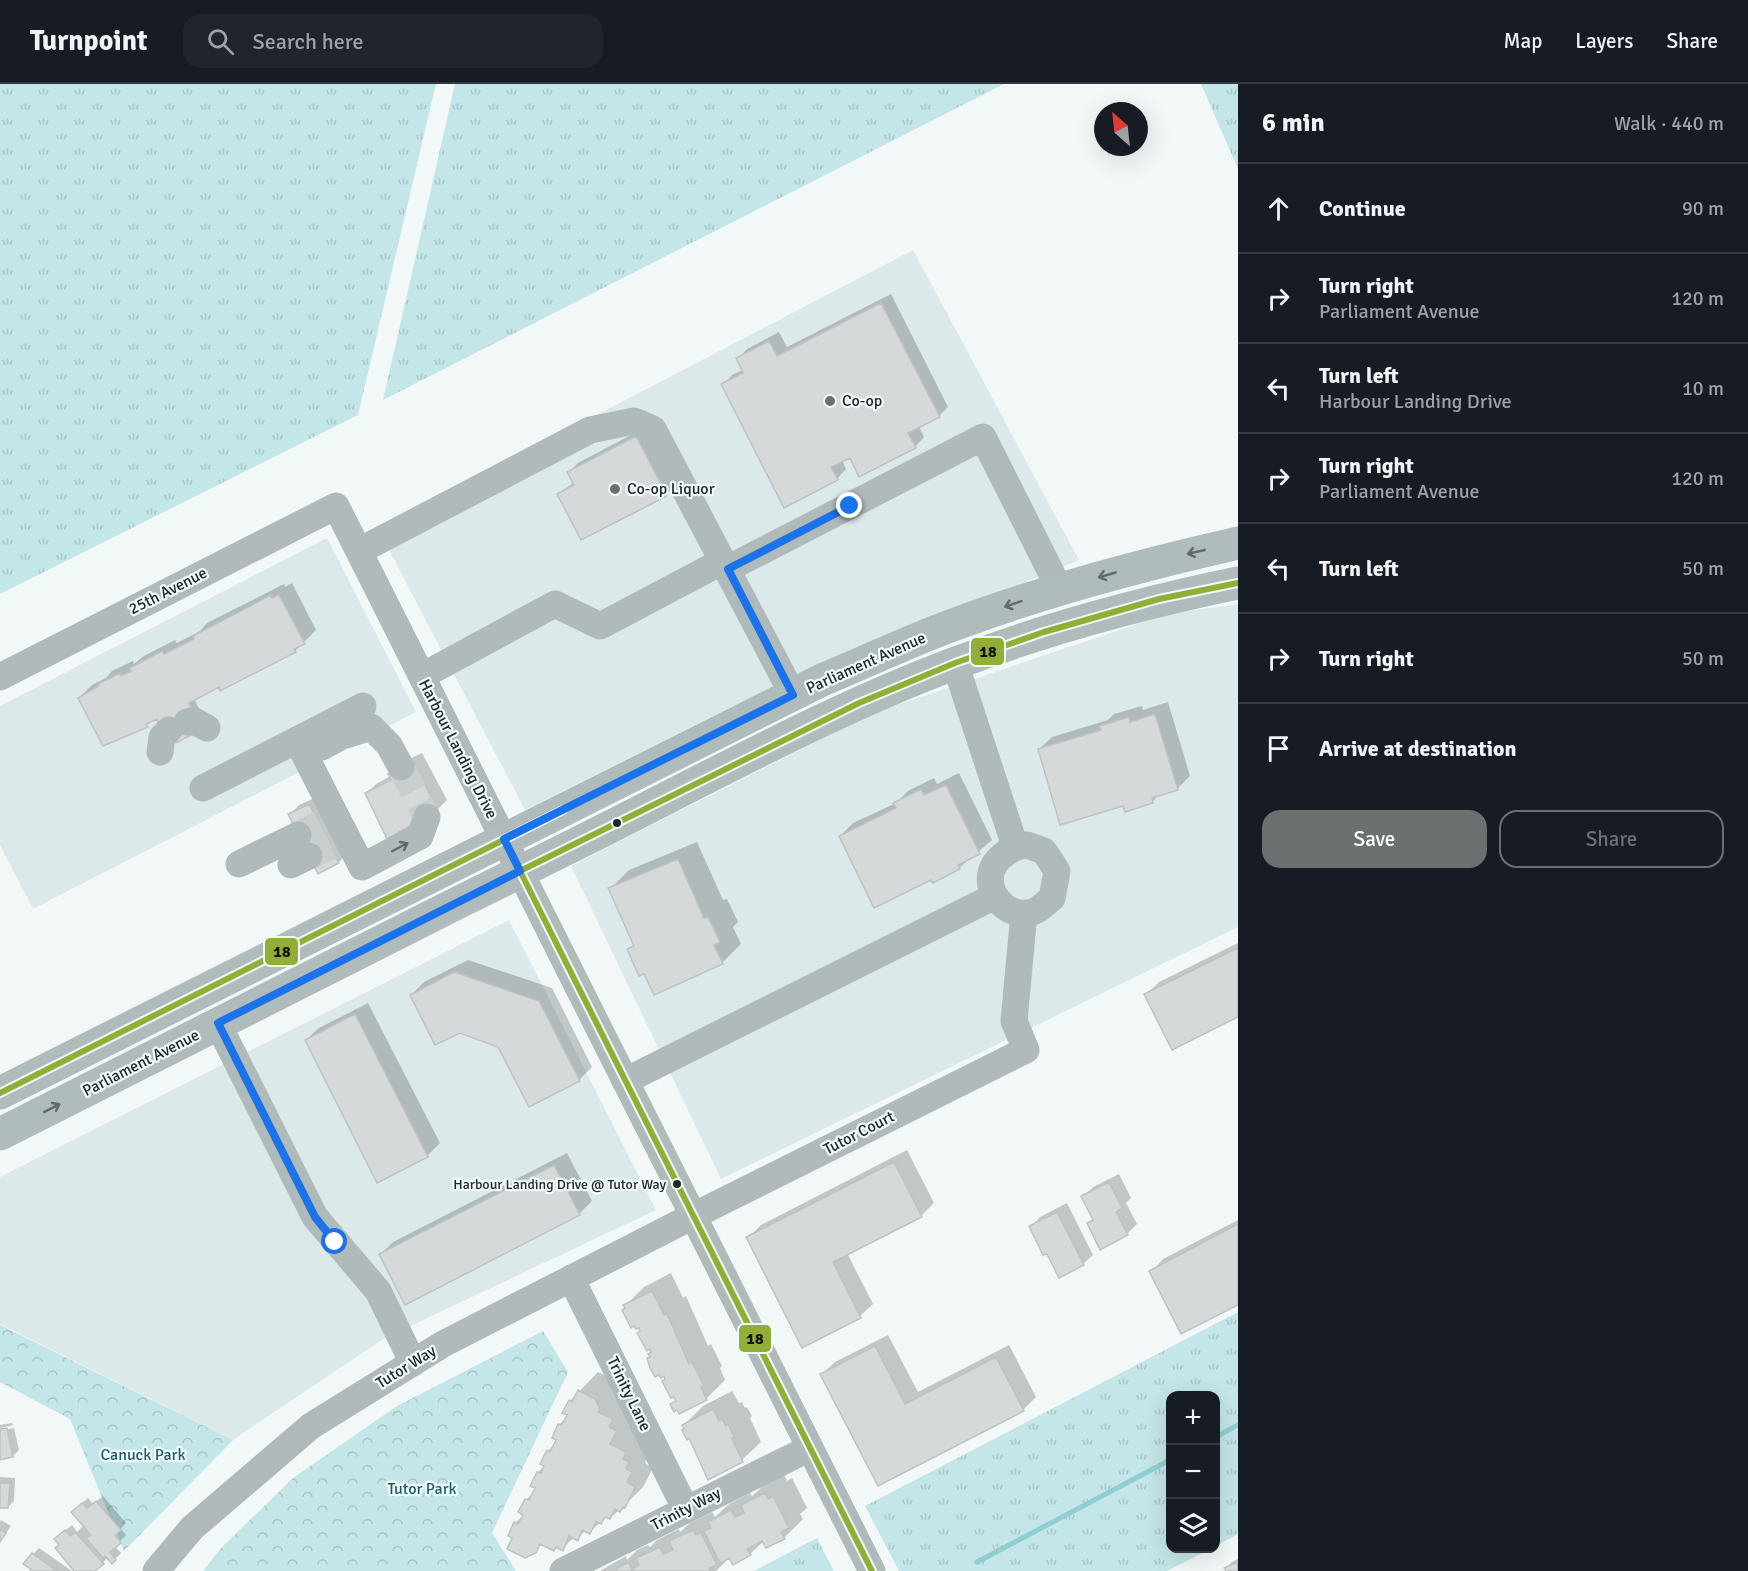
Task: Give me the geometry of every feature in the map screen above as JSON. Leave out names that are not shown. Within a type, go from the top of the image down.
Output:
[{"type":"main road","name":"Parliament Avenue","points":[[0,1094],[822,680],[953,625],[1059,588],[1154,562],[1238,543]]},
{"type":"main road","name":"Parliament Avenue","points":[[0,1134],[520,871],[859,703],[954,663],[1044,632],[1160,599],[1238,583]]},
{"type":"street","points":[[359,551],[590,430],[634,421],[653,429],[793,695]]},
{"type":"street","points":[[422,676],[555,604],[600,626],[983,437],[1059,588]]},
{"type":"street","name":"Harbour Landing Drive","points":[[336,506],[872,1571]]},
{"type":"street","name":"25th Avenue","points":[[0,677],[336,506]]},
{"type":"street","points":[[954,663],[1015,846]]},
{"type":"street","points":[[301,748],[363,706]]},
{"type":"street","points":[[203,788],[301,748],[370,727],[389,745],[401,767]]},
{"type":"street","points":[[301,748],[319,840],[362,867],[420,836],[427,817]]},
{"type":"street","points":[[239,864],[319,840]]},
{"type":"street","points":[[1027,844],[1044,851],[1057,871],[1052,898],[1036,911],[1024,913],[1005,907],[994,897],[990,880],[993,864],[1015,846],[1027,844]]},
{"type":"street","points":[[625,1081],[994,897]]},
{"type":"street","name":"Tutor Court","points":[[693,1216],[1026,1050],[1014,1021],[1024,913]]},
{"type":"street","points":[[218,1023],[315,1217],[378,1291],[413,1363]]},
{"type":"street","name":"Tutor Way","points":[[156,1571],[192,1528],[311,1426],[443,1344],[693,1216]]},
{"type":"street","name":"Trinity Lane","points":[[572,1278],[686,1510]]},
{"type":"street","name":"Trinity Way","points":[[563,1571],[810,1448]]},
{"type":"shaded area","points":[[913,250],[1079,560],[771,687],[525,810],[378,529]]},
{"type":"shaded area","points":[[327,538],[416,712],[33,909],[0,845],[0,706]]},
{"type":"shaded area","points":[[1238,604],[1238,927],[721,1179],[571,866],[870,714],[1167,614]]},
{"type":"shaded area","points":[[509,920],[656,1210],[383,1339],[233,1440],[0,1324],[0,1177]]},
{"type":"green space","points":[[0,84],[436,84],[358,415],[0,594]]},
{"type":"green space","points":[[455,84],[1004,84],[383,400]]},
{"type":"green space","points":[[1201,84],[1238,84],[1238,169]]},
{"type":"green space","points":[[1238,1312],[1238,1534],[1220,1544],[1220,1391],[1166,1391],[1166,1553],[1202,1553],[1167,1571],[899,1571],[865,1506]]},
{"type":"green space","name":"Canuck Park","points":[[0,1325],[233,1440],[124,1551],[70,1419],[0,1382]]},
{"type":"green space","name":"Tutor Park","points":[[543,1331],[568,1372],[492,1533],[516,1571],[203,1571],[221,1548],[293,1478],[397,1406]]},
{"type":"green space","points":[[817,1538],[834,1571],[754,1571]]},
{"type":"building","name":"Co-op","points":[[881,303],[940,417],[908,433],[916,448],[859,477],[850,458],[831,467],[838,480],[784,508],[721,384],[743,373],[736,358],[769,341],[777,356]]},
{"type":"building","name":"Co-op Liquor","points":[[636,436],[667,496],[581,540],[557,494],[574,485],[567,472]]},
{"type":"building","points":[[271,595],[272,598],[279,595],[305,644],[294,649],[296,652],[220,691],[219,687],[189,703],[191,707],[182,712],[193,734],[176,743],[164,721],[159,724],[157,719],[146,724],[148,727],[103,746],[78,698],[99,686],[98,684],[120,673],[121,676],[131,671],[130,668],[162,651],[164,654],[194,639],[193,636]]},
{"type":"building","points":[[1155,714],[1178,790],[1152,798],[1153,803],[1125,812],[1123,806],[1060,825],[1038,749],[1101,730],[1099,726],[1129,717],[1130,722]]},
{"type":"building","points":[[413,761],[438,811],[387,839],[365,793],[391,780],[388,774]]},
{"type":"building","points":[[946,785],[980,854],[958,865],[960,869],[933,883],[931,880],[874,908],[839,836],[896,808],[893,803],[921,789],[924,795]]},
{"type":"building","points":[[309,804],[339,863],[318,874],[288,814]]},
{"type":"building","points":[[678,859],[704,918],[708,917],[720,942],[714,945],[723,964],[654,995],[644,974],[639,976],[627,949],[634,946],[608,888]]},
{"type":"building","points":[[1238,948],[1238,1017],[1172,1050],[1144,994]]},
{"type":"building","points":[[454,972],[539,1001],[580,1081],[529,1107],[498,1047],[460,1033],[435,1045],[410,995]]},
{"type":"building","points":[[355,1014],[428,1157],[377,1183],[305,1040]]},
{"type":"building","points":[[894,1162],[922,1217],[833,1262],[861,1318],[802,1348],[746,1237]]},
{"type":"building","points":[[554,1165],[580,1215],[405,1305],[379,1254]]},
{"type":"building","points":[[1109,1182],[1122,1208],[1116,1212],[1128,1235],[1100,1250],[1087,1223],[1093,1220],[1081,1196]]},
{"type":"building","points":[[1057,1212],[1084,1265],[1059,1278],[1047,1254],[1043,1255],[1029,1226]]},
{"type":"building","points":[[1238,1224],[1238,1305],[1181,1334],[1149,1271]]},
{"type":"building","points":[[652,1291],[664,1315],[667,1314],[689,1364],[692,1362],[704,1386],[701,1387],[707,1400],[679,1414],[677,1410],[674,1412],[670,1404],[676,1401],[674,1397],[671,1398],[662,1381],[665,1379],[664,1376],[655,1377],[650,1368],[647,1358],[650,1357],[648,1354],[651,1352],[650,1349],[647,1351],[637,1333],[640,1331],[639,1328],[636,1329],[634,1326],[631,1328],[622,1310],[625,1308],[623,1305]]},
{"type":"building","points":[[875,1346],[905,1404],[996,1357],[1024,1411],[878,1486],[820,1374]]},
{"type":"building","points":[[578,1390],[595,1399],[600,1409],[598,1412],[613,1419],[609,1427],[617,1431],[610,1444],[626,1452],[623,1459],[629,1462],[626,1469],[632,1472],[627,1482],[635,1487],[625,1508],[623,1507],[620,1512],[615,1509],[610,1519],[605,1517],[601,1524],[596,1521],[590,1534],[582,1530],[578,1541],[569,1536],[563,1551],[556,1547],[554,1551],[540,1544],[536,1553],[525,1558],[507,1549],[512,1538],[508,1536],[514,1522],[518,1524],[523,1515],[518,1512],[525,1499],[529,1500],[535,1488],[530,1486],[537,1472],[541,1473],[544,1466],[540,1464],[547,1450],[550,1452],[556,1440],[552,1438],[558,1424],[562,1425],[567,1415],[562,1413],[569,1400],[572,1402]]},
{"type":"building","points":[[713,1409],[719,1421],[722,1419],[726,1426],[728,1424],[743,1462],[708,1480],[689,1438],[687,1440],[682,1430],[684,1429],[682,1425]]},
{"type":"building","points":[[7,1428],[13,1457],[0,1460],[0,1429]]},
{"type":"building","points":[[0,1483],[10,1483],[8,1508],[0,1508]]},
{"type":"building","points":[[765,1493],[768,1499],[773,1496],[789,1528],[781,1532],[785,1539],[766,1548],[762,1541],[747,1549],[751,1555],[733,1565],[729,1558],[720,1563],[704,1531],[711,1528],[708,1522],[731,1510],[735,1517],[744,1513],[741,1505]]},
{"type":"building","points":[[96,1501],[121,1530],[115,1535],[121,1543],[110,1552],[116,1560],[112,1564],[105,1556],[103,1558],[86,1538],[91,1535],[71,1512],[82,1503],[87,1508]]},
{"type":"building","points":[[0,1529],[6,1533],[0,1542]]},
{"type":"building","points":[[65,1530],[70,1536],[75,1532],[104,1564],[95,1571],[74,1571],[55,1548],[59,1545],[54,1539]]},
{"type":"building","points":[[693,1530],[696,1535],[701,1533],[717,1565],[709,1568],[711,1571],[634,1571],[633,1568],[639,1565],[636,1558],[660,1547],[663,1554],[673,1550],[669,1541]]},
{"type":"building","points":[[32,1553],[57,1571],[30,1571],[31,1569],[23,1564]]},
{"type":"building","points":[[629,1562],[632,1571],[617,1571],[616,1569]]},
{"type":"building","points":[[1237,1562],[1238,1571],[1226,1571],[1224,1568]]},
{"type":"waterway","points":[[1220,1435],[1238,1425]]},
{"type":"waterway","points":[[977,1562],[1166,1462]]},
{"type":"tunnel","points":[[401,767],[427,817]]},
{"type":"tunnel","points":[[298,835],[320,824]]},
{"type":"tunnel","points":[[309,856],[331,846]]},
{"type":"transit line","name":"18","points":[[872,1571],[520,871],[859,703],[955,663],[1044,632],[1159,599],[1238,583]]},
{"type":"transit line","name":"18","points":[[0,1093],[563,810]]},
{"type":"place","name":"Co-op","points":[[830,401]]},
{"type":"place","name":"Co-op Liquor","points":[[615,489]]},
{"type":"place","name":"Harbour Landing Drive @ Tutor Way","points":[[677,1184]]},
{"type":"route","points":[[335,1242],[315,1217],[218,1023],[520,871],[504,839],[793,695],[728,569],[850,506]]}]
